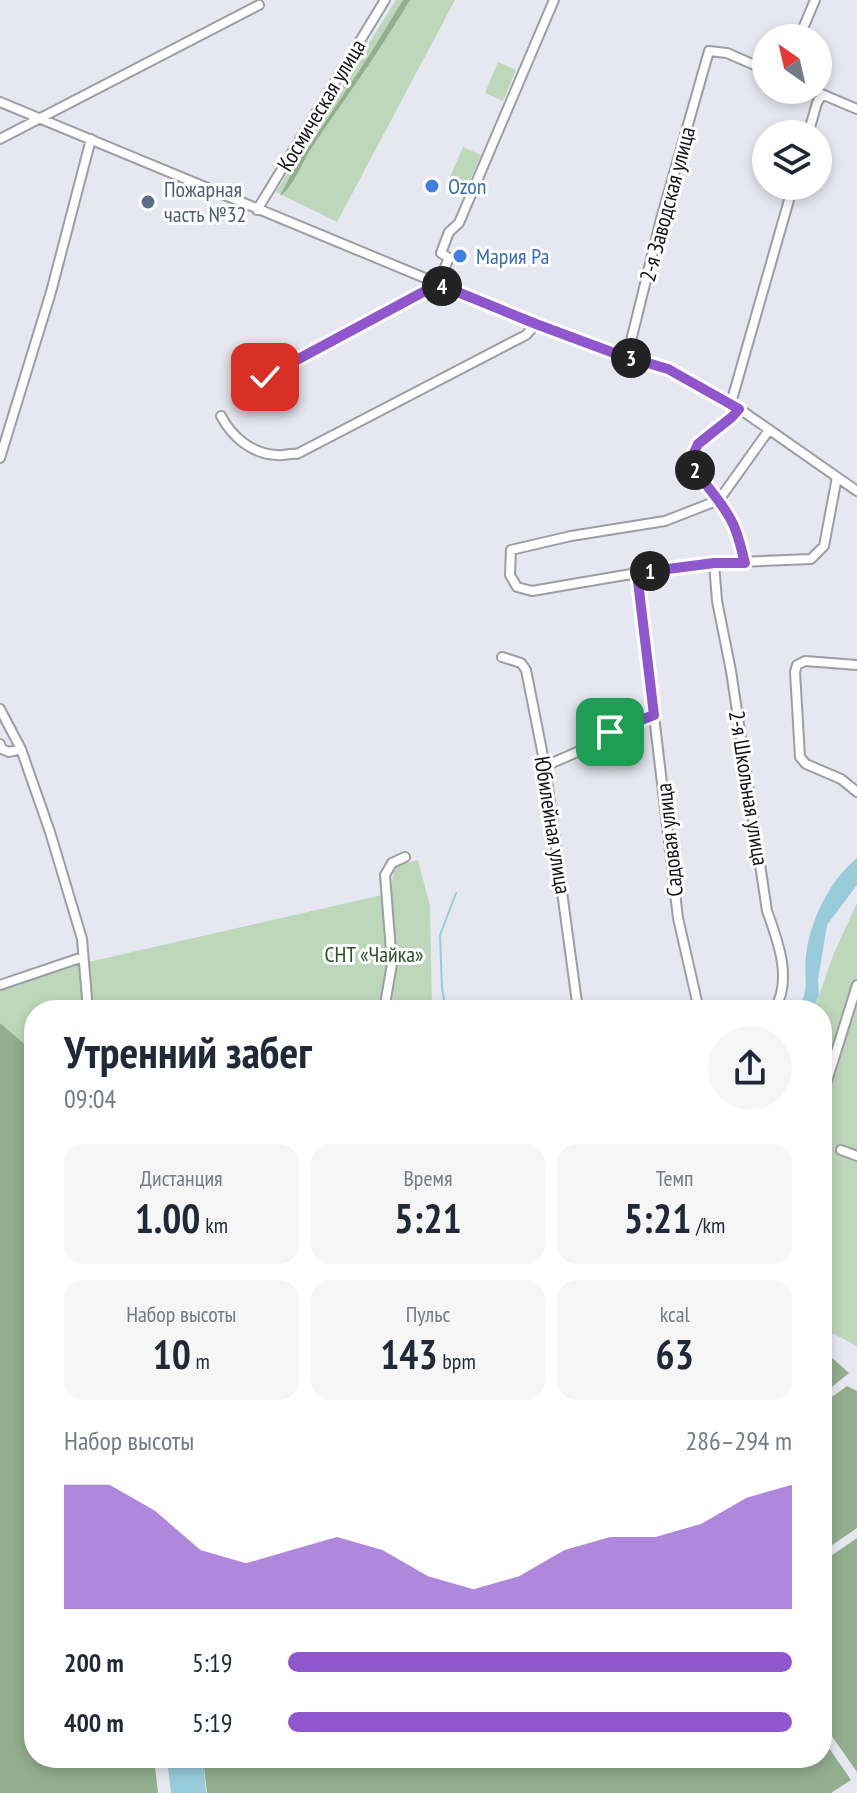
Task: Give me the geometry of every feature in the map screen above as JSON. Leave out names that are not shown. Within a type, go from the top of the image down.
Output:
[{"type":"street","name":"Космическая улица","points":[[257,210],[385,0]]},
{"type":"street","points":[[250,383],[438,284],[449,258],[441,253],[449,232],[459,223],[554,0]]},
{"type":"street","points":[[805,24],[815,0]]},
{"type":"street","points":[[0,139],[259,5]]},
{"type":"street","name":"2-я Заводская улица","points":[[627,357],[661,219],[709,51],[727,53],[752,64]]},
{"type":"street","points":[[832,98],[857,109]]},
{"type":"street","points":[[0,102],[536,324],[668,369],[735,406],[857,491]]},
{"type":"street","points":[[0,458],[51,292],[91,139]]},
{"type":"street","points":[[745,563],[732,521],[690,462],[698,444],[732,417],[789,200]]},
{"type":"street","points":[[221,416],[228,429],[247,447],[279,456],[297,454],[526,335],[536,324]]},
{"type":"street","points":[[769,430],[719,500],[665,521],[571,536],[511,550],[510,575],[517,587],[532,591],[714,563],[811,559],[824,546],[837,477]]},
{"type":"street","name":"2-я Школьная улица","points":[[714,563],[717,601],[731,671],[767,911],[776,934],[783,969],[780,1000]]},
{"type":"street","name":"Садовая улица","points":[[637,573],[678,918],[697,1000]]},
{"type":"street","name":"Юбилейная улица","points":[[502,657],[521,663],[526,670],[545,766],[577,1000]]},
{"type":"street","points":[[857,665],[805,661],[797,665],[795,672],[800,757],[806,764],[841,779],[857,792]]},
{"type":"street","points":[[0,709],[21,749],[50,832],[82,939],[87,1000]]},
{"type":"street","points":[[545,766],[582,750],[610,732],[654,715]]},
{"type":"street","points":[[0,744],[2,749],[9,752],[21,749]]},
{"type":"street","points":[[386,1000],[392,964],[385,875],[392,863],[405,857]]},
{"type":"street","points":[[0,985],[83,957]]},
{"type":"street","points":[[832,1065],[857,985]]},
{"type":"street","points":[[841,1150],[857,1156]]},
{"type":"green space","points":[[396,0],[455,0],[337,222],[276,192]]},
{"type":"green space","points":[[403,0],[410,0],[310,150],[293,181],[280,196],[294,169]]},
{"type":"green space","points":[[498,62],[516,70],[503,101],[485,93]]},
{"type":"green space","points":[[463,147],[481,155],[468,185],[450,177]]},
{"type":"green space","name":"СНТ «Чайка»","points":[[418,860],[430,906],[432,1000],[24,1000],[24,1043],[0,1023],[0,990],[71,966],[391,893],[394,866]]},
{"type":"green space","points":[[857,903],[857,1346],[832,1334],[832,1000],[818,1000],[834,953]]},
{"type":"green space","points":[[0,1023],[24,1043],[24,1768],[155,1768],[158,1793],[0,1793]]},
{"type":"green space","points":[[832,1358],[849,1373],[832,1387]]},
{"type":"green space","points":[[847,1386],[857,1391],[857,1528],[832,1545],[832,1397]]},
{"type":"green space","points":[[857,1538],[857,1772],[832,1736],[832,1555]]},
{"type":"green space","points":[[832,1752],[851,1780],[831,1793],[207,1793],[204,1768],[832,1768]]},
{"type":"water","points":[[857,858],[857,885],[827,925],[817,1000],[802,1000],[812,929],[822,902]]},
{"type":"water","points":[[168,1768],[204,1768],[206,1793],[171,1793]]},
{"type":"waterway","points":[[444,1000],[440,935],[456,893]]},
{"type":"place","name":"Ozon","points":[[432,186]]},
{"type":"place","name":"Пожарная часть №32","points":[[148,202]]},
{"type":"place","name":"Мария Ра","points":[[460,256]]},
{"type":"route","points":[[265,377],[438,284],[614,353],[668,369],[739,409],[698,444],[690,462],[732,521],[745,563],[714,563],[637,573],[654,715],[610,732]]}]
